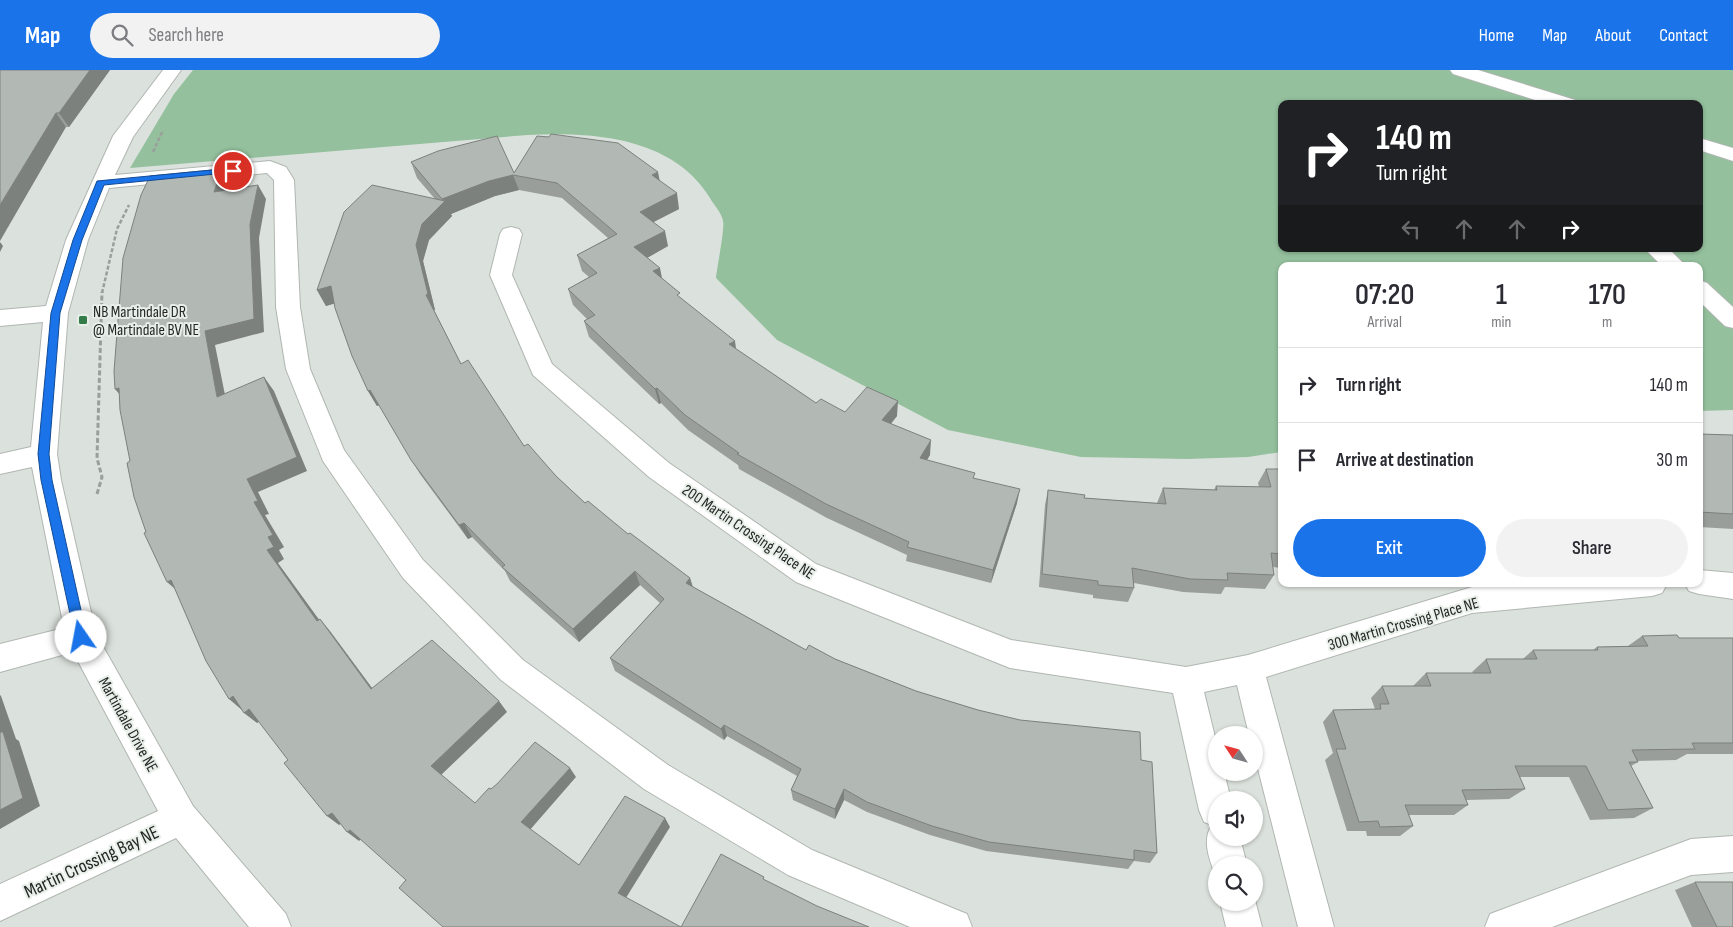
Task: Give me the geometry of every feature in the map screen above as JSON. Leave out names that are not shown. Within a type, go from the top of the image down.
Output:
[{"type":"street","name":"Martindale Drive NE","points":[[172,70],[123,136],[100,183],[77,240],[56,313],[44,454],[47,480],[81,637],[181,818],[273,927]]},
{"type":"street","points":[[1459,70],[1498,91],[1546,100]]},
{"type":"street","points":[[1703,145],[1733,155]]},
{"type":"street","points":[[100,183],[270,168],[279,171],[284,180],[288,307],[298,369],[332,454],[413,569],[512,670],[656,777],[800,863],[954,927]]},
{"type":"street","name":"200 Martin Crossing Place NE","points":[[511,234],[501,276],[542,369],[659,470],[806,573],[1010,654],[1186,681]]},
{"type":"street","points":[[1659,252],[1671,262]]},
{"type":"street","points":[[1703,292],[1733,320]]},
{"type":"street","points":[[0,318],[56,313]]},
{"type":"street","points":[[0,464],[44,454]]},
{"type":"street","points":[[1703,582],[1733,586]]},
{"type":"street","name":"300 Martin Crossing Place NE","points":[[1186,681],[1248,668],[1472,600],[1618,587]]},
{"type":"street","points":[[0,658],[81,637]]},
{"type":"street","points":[[1248,668],[1316,927]]},
{"type":"street","points":[[1186,681],[1212,791]]},
{"type":"street","name":"Martin Crossing Bay NE","points":[[0,904],[181,818]]},
{"type":"street","points":[[1503,927],[1691,856],[1733,854]]},
{"type":"street","points":[[1240,911],[1244,927]]},
{"type":"path","points":[[97,494],[102,477],[97,458],[102,294],[117,229],[166,125]]},
{"type":"green space","points":[[193,70],[1733,70],[1733,410],[1703,411],[1703,262],[1278,262],[1278,452],[1248,457],[1187,459],[1081,457],[948,430],[777,340],[716,278],[723,225],[722,218],[710,198],[694,177],[674,162],[652,150],[628,142],[603,137],[577,135],[527,135],[130,168],[174,94]]},
{"type":"building","points":[[0,70],[90,70],[59,113],[56,113],[0,205]]},
{"type":"building","points":[[551,134],[618,143],[658,172],[652,175],[677,193],[640,212],[665,231],[634,247],[660,268],[653,271],[680,293],[677,295],[735,341],[729,344],[816,403],[821,399],[845,412],[867,387],[898,401],[882,420],[931,440],[920,458],[975,473],[973,478],[1020,489],[993,570],[907,547],[909,542],[826,504],[737,454],[739,453],[685,415],[657,388],[655,389],[584,321],[595,315],[568,289],[597,273],[577,255],[617,234],[557,183],[513,175],[489,181],[442,199],[411,162],[438,151],[497,136],[514,173],[537,136],[549,137]]},
{"type":"building","points":[[222,169],[214,192],[258,185],[250,224],[254,319],[205,331],[217,397],[264,377],[297,457],[247,479],[258,501],[254,502],[273,535],[268,537],[274,547],[267,550],[317,621],[320,619],[371,689],[432,640],[499,701],[431,766],[475,803],[489,788],[491,789],[498,783],[535,742],[570,768],[521,822],[579,865],[625,796],[665,818],[618,893],[681,927],[443,927],[399,888],[406,880],[350,830],[347,832],[332,813],[327,816],[284,763],[288,760],[249,709],[244,713],[233,696],[229,699],[206,661],[171,580],[167,582],[144,533],[146,532],[134,497],[127,463],[130,461],[120,410],[119,388],[115,389],[114,371],[123,258],[141,195],[150,176]]},
{"type":"building","points":[[372,185],[445,201],[422,224],[416,245],[428,294],[426,295],[461,364],[468,360],[524,446],[528,444],[556,476],[585,503],[588,501],[628,534],[630,533],[690,578],[686,583],[806,650],[809,645],[835,659],[916,691],[978,710],[1020,720],[1140,732],[1141,760],[1152,762],[1157,853],[1134,850],[1134,860],[989,842],[932,826],[867,802],[844,789],[835,809],[791,790],[801,769],[724,725],[721,729],[610,658],[664,599],[635,571],[573,629],[502,567],[505,565],[464,523],[459,525],[411,460],[370,390],[368,391],[352,356],[335,308],[331,286],[317,290],[344,212]]},
{"type":"building","points":[[1703,434],[1733,435],[1733,514],[1703,512]]},
{"type":"building","points":[[1266,469],[1278,469],[1278,554],[1271,553],[1274,575],[1227,573],[1228,580],[1190,579],[1132,568],[1134,588],[1098,585],[1098,581],[1042,574],[1048,490],[1085,495],[1084,498],[1166,504],[1163,488],[1217,490],[1216,486],[1271,487]]},
{"type":"building","points":[[1677,635],[1679,638],[1733,638],[1733,743],[1692,743],[1695,749],[1632,750],[1638,762],[1629,762],[1653,808],[1608,810],[1586,766],[1515,766],[1525,789],[1462,790],[1468,805],[1405,805],[1413,826],[1380,827],[1378,821],[1359,822],[1336,749],[1346,749],[1333,710],[1381,709],[1380,704],[1389,704],[1382,686],[1431,686],[1426,673],[1491,673],[1486,659],[1537,659],[1533,650],[1598,650],[1597,647],[1648,646],[1642,636]]},
{"type":"building","points":[[0,732],[3,732],[23,798],[0,810]]},
{"type":"building","points":[[721,854],[764,877],[763,879],[817,906],[869,927],[681,927]]},
{"type":"building","points":[[1695,882],[1733,882],[1733,927],[1717,927]]},
{"type":"place","name":"NB Martindale DR @ Martindale BV NE","points":[[83,320]]},
{"type":"route","points":[[81,637],[47,480],[44,454],[56,313],[77,240],[100,183],[233,171]]}]
